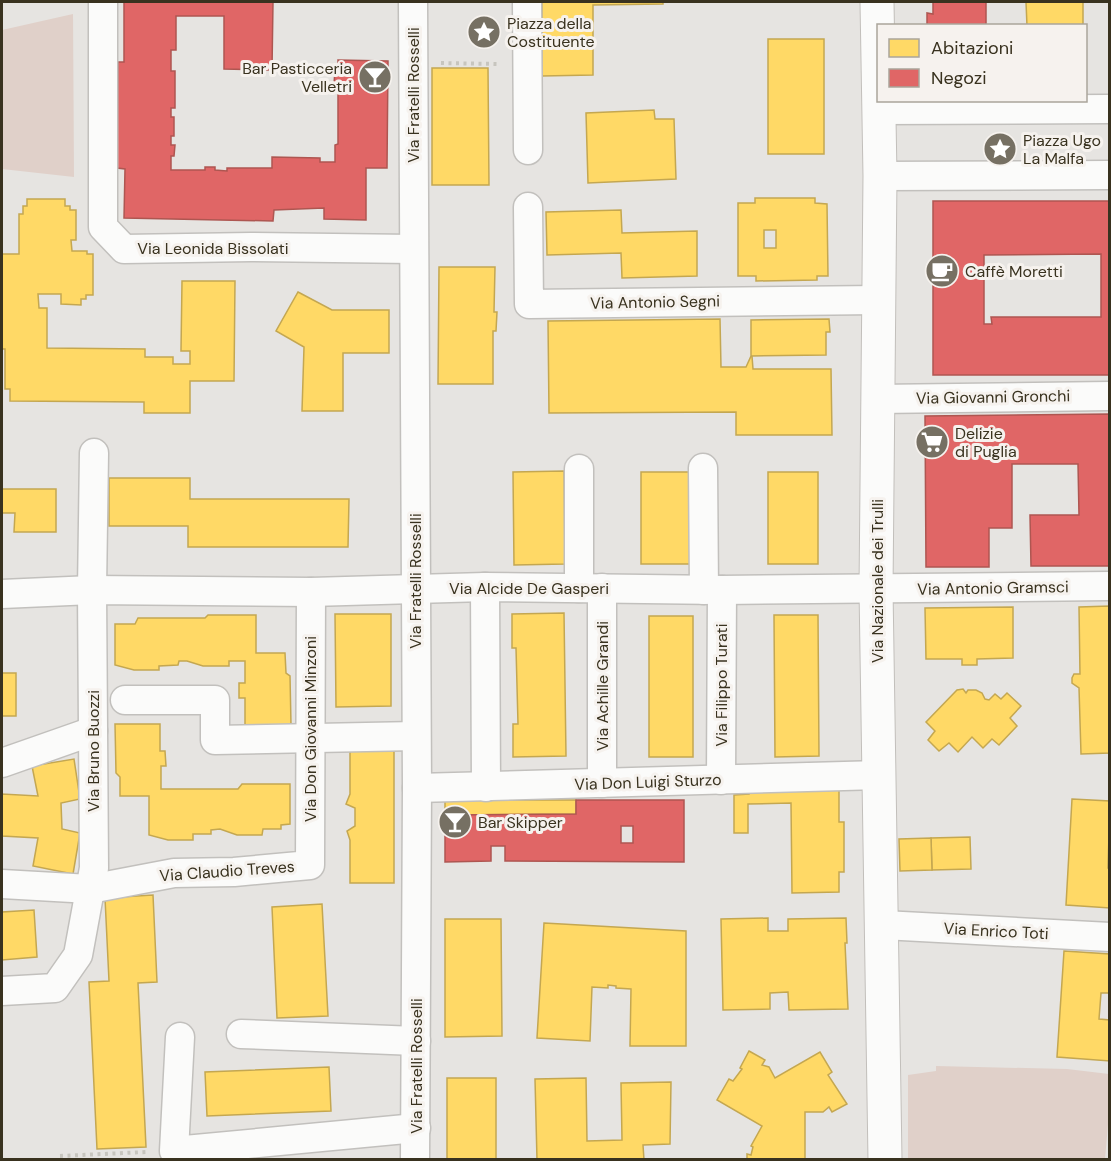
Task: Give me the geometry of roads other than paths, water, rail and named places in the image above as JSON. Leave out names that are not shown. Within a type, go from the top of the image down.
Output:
[{"type":"street","name":"Via Leonida Bissolati","points":[[103,2],[103,228],[124,249],[251,247],[413,249]]},
{"type":"street","name":"Via Fratelli Rosselli","points":[[413,2],[417,788],[415,1160]]},
{"type":"street","points":[[527,2],[528,150]]},
{"type":"street","name":"Via Nazionale dei Trulli","points":[[877,2],[877,24]]},
{"type":"street","name":"Via Nazionale dei Trulli","points":[[878,102],[880,176],[876,589],[885,1160]]},
{"type":"street","points":[[878,110],[1110,110]]},
{"type":"street","points":[[880,176],[1110,175]]},
{"type":"street","name":"Via Antonio Segni","points":[[528,207],[529,304],[878,300]]},
{"type":"street","name":"Via Giovanni Gronchi","points":[[877,399],[1110,396]]},
{"type":"street","name":"Via Bruno Buozzi","points":[[2,991],[55,988],[78,955],[94,868],[92,590],[94,453]]},
{"type":"street","name":"Via Filippo Turati","points":[[703,468],[713,590],[721,780]]},
{"type":"street","name":"Via Achille Grandi","points":[[579,469],[590,588],[602,783]]},
{"type":"street","name":"Via Antonio Gramsci","points":[[876,589],[1110,586]]},
{"type":"street","points":[[485,587],[486,787]]},
{"type":"street","name":"Via Alcide De Gasperi","points":[[2,594],[92,590],[311,592],[485,587],[713,590],[876,589]]},
{"type":"street","name":"Via Don Giovanni Minzoni","points":[[309,865],[311,592]]},
{"type":"street","points":[[124,700],[215,699],[215,740],[416,736]]},
{"type":"street","points":[[2,763],[93,731]]},
{"type":"street","name":"Via Don Luigi Sturzo","points":[[417,788],[880,776]]},
{"type":"street","name":"Via Claudio Treves","points":[[2,884],[90,889],[174,873],[234,872],[309,865]]},
{"type":"street","name":"Via Enrico Toti","points":[[883,925],[1110,937]]},
{"type":"street","points":[[241,1034],[416,1041]]},
{"type":"street","points":[[180,1036],[174,1151],[416,1128]]},
{"type":"place","name":"Piazza della Costituente","points":[[484,32]]},
{"type":"place","name":"Bar Pasticceria Velletri","points":[[375,77]]},
{"type":"place","name":"Piazza Ugo La Malfa","points":[[1000,149]]},
{"type":"place","name":"Caffè Moretti","points":[[942,271]]},
{"type":"place","name":"Delizie di Puglia","points":[[932,442]]},
{"type":"place","name":"Bar Skipper","points":[[455,822]]}]
